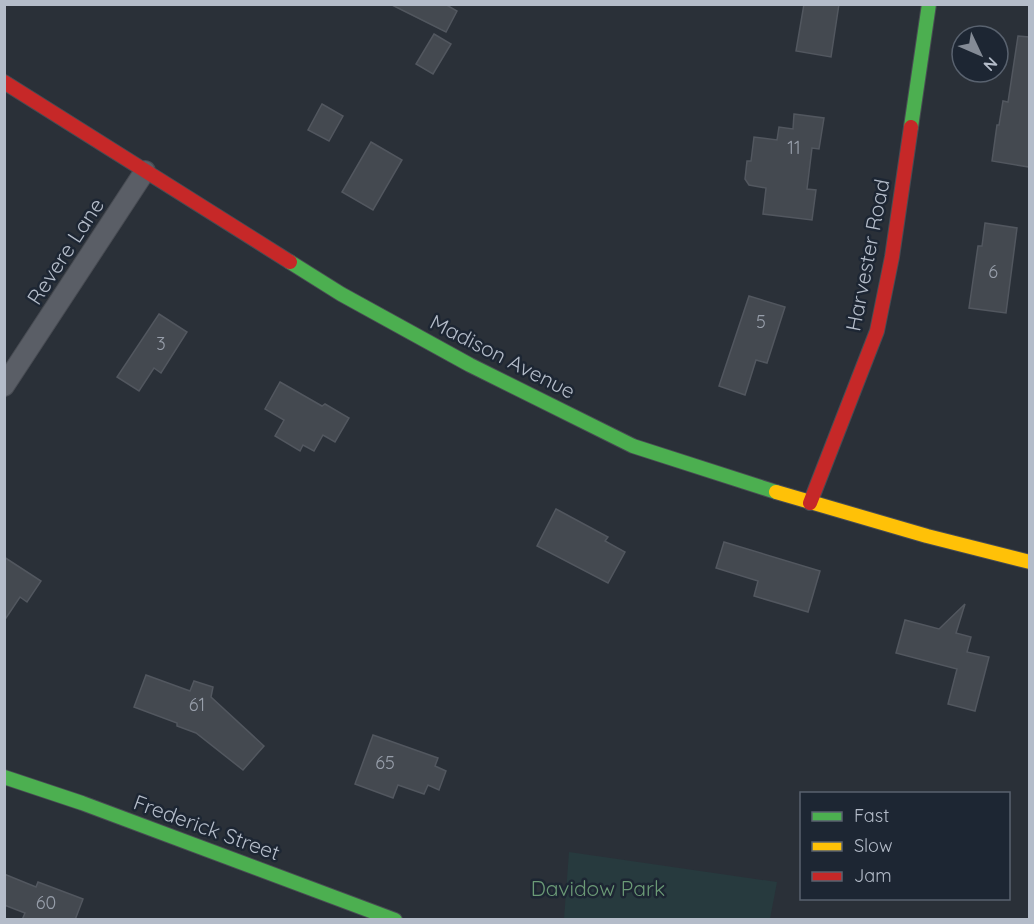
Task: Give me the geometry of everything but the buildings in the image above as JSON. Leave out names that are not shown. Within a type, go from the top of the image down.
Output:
[{"type":"street","name":"Harvester Road","points":[[810,503],[877,331],[892,257],[929,4]]},
{"type":"street","name":"Madison Avenue","points":[[4,82],[341,294],[470,365],[633,446],[810,503],[927,537],[1029,562]]},
{"type":"street","name":"Revere Lane","points":[[4,386],[145,171]]},
{"type":"street","name":"Frederick Street","points":[[4,777],[82,803],[395,920]]},
{"type":"green space","name":"Davidow Park","points":[[569,852],[777,882],[770,919],[564,919]]},
{"type":"traffic: fast","points":[[911,127],[929,4]]},
{"type":"traffic: fast","points":[[290,262],[341,294],[470,365],[633,446],[776,492]]},
{"type":"traffic: fast","points":[[4,777],[82,803],[395,920]]},
{"type":"traffic: slow","points":[[776,492],[927,536],[1030,562]]},
{"type":"traffic: jam","points":[[4,82],[290,262]]},
{"type":"traffic: jam","points":[[810,503],[877,331],[892,257],[911,127]]}]
